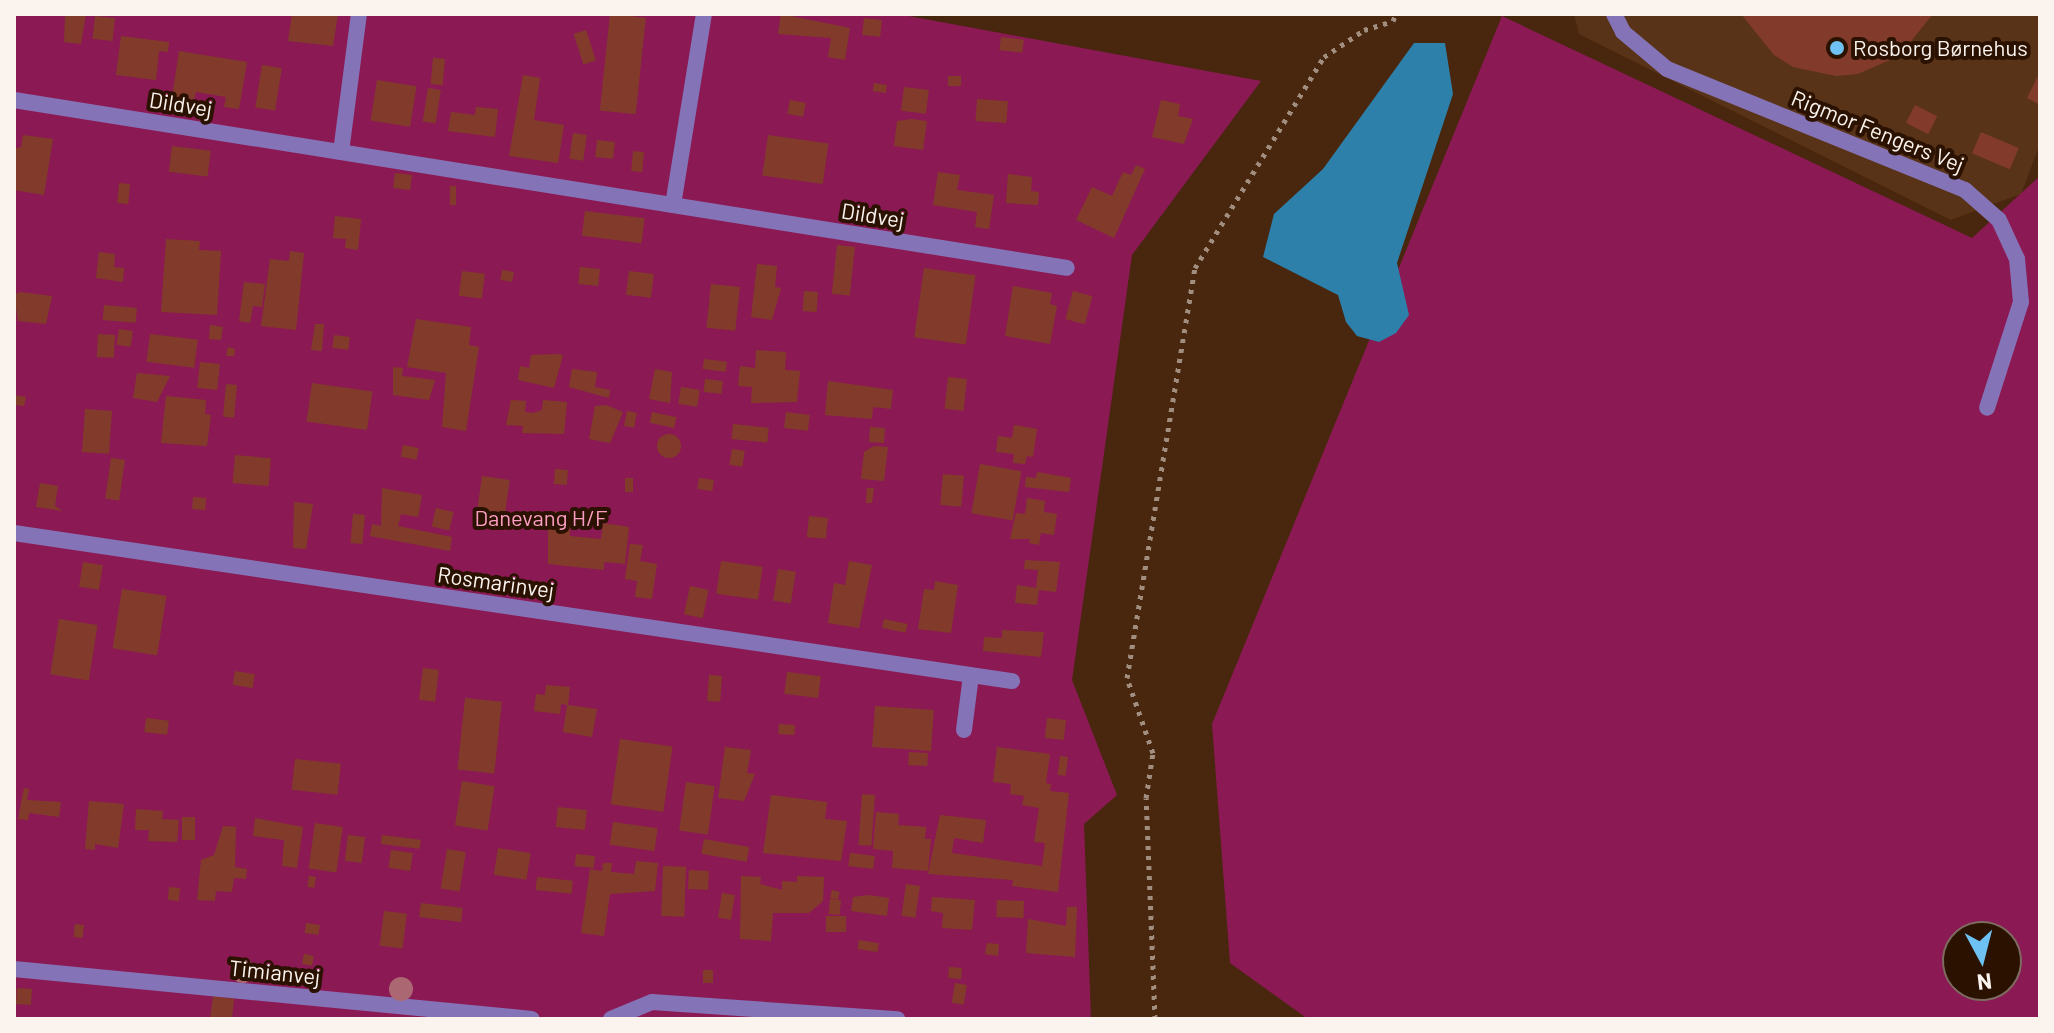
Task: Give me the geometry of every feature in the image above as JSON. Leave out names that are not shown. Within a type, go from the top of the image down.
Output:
[{"type":"street","points":[[341,152],[359,14]]},
{"type":"street","points":[[673,205],[704,14]]},
{"type":"street","name":"Rigmor Fengers Vej","points":[[1614,14],[1623,32],[1667,69],[1965,190],[1999,220],[2017,259],[2021,302],[1987,408]]},
{"type":"street","name":"Dildvej","points":[[14,100],[1067,268]]},
{"type":"street","name":"Rosmarinvej","points":[[14,533],[1012,681]]},
{"type":"street","points":[[964,730],[971,675]]},
{"type":"street","name":"Timianvej","points":[[14,969],[532,1019]]},
{"type":"street","points":[[611,1019],[652,1002],[897,1019]]},
{"type":"path","points":[[1155,1019],[1146,798],[1153,753],[1127,678],[1195,268],[1324,57],[1364,30],[1393,21],[1396,14]]},
{"type":"shaded area","points":[[1574,14],[2040,14],[2040,144],[2021,194],[1951,220],[1579,34]]},
{"type":"green space","name":"Danevang H/F","points":[[14,14],[898,14],[1261,81],[1132,255],[1072,680],[1117,795],[1084,824],[1091,1019],[14,1019]]},
{"type":"green space","points":[[1502,16],[1972,238],[2040,176],[2040,1019],[1308,1019],[1230,963],[1212,724]]},
{"type":"water","points":[[1414,43],[1445,43],[1453,94],[1397,263],[1409,315],[1396,333],[1379,342],[1357,336],[1346,322],[1338,295],[1263,257],[1274,214],[1323,169]]},
{"type":"building","points":[[65,14],[86,14],[81,44],[64,42]]},
{"type":"building","points":[[292,14],[338,14],[333,46],[288,41]]},
{"type":"building","points":[[610,14],[646,18],[636,114],[600,110]]},
{"type":"building","points":[[781,14],[850,28],[845,60],[828,57],[831,38],[778,34]]},
{"type":"building","name":"Rosborg Børnehus","points":[[1741,14],[1933,14],[1899,56],[1858,74],[1836,76],[1793,67],[1774,55]]},
{"type":"building","points":[[95,16],[115,18],[112,41],[93,39]]},
{"type":"building","points":[[864,18],[882,20],[880,37],[862,35]]},
{"type":"building","points":[[586,30],[596,60],[584,64],[574,34]]},
{"type":"building","points":[[121,36],[169,42],[168,52],[159,51],[156,80],[116,75]]},
{"type":"building","points":[[1001,37],[1024,40],[1022,53],[999,50]]},
{"type":"building","points":[[179,51],[247,62],[239,109],[224,107],[226,97],[196,92],[194,100],[172,97]]},
{"type":"building","points":[[433,58],[445,59],[443,85],[431,84]]},
{"type":"building","points":[[262,65],[282,68],[275,111],[255,107]]},
{"type":"building","points":[[523,75],[540,78],[534,120],[564,125],[558,163],[509,156]]},
{"type":"building","points":[[948,76],[961,76],[961,86],[948,86]]},
{"type":"building","points":[[2040,77],[2040,105],[2027,98]]},
{"type":"building","points":[[377,80],[417,86],[410,127],[371,120]]},
{"type":"building","points":[[874,83],[887,85],[886,93],[873,91]]},
{"type":"building","points":[[904,87],[929,90],[926,114],[901,111]]},
{"type":"building","points":[[428,88],[441,90],[436,124],[423,122]]},
{"type":"building","points":[[977,99],[1008,101],[1006,123],[975,121]]},
{"type":"building","points":[[790,100],[806,103],[803,117],[787,114]]},
{"type":"building","points":[[1161,100],[1180,104],[1178,116],[1193,119],[1184,144],[1152,137]]},
{"type":"building","points":[[1915,105],[1937,116],[1928,134],[1906,123]]},
{"type":"building","points":[[476,107],[498,109],[495,137],[448,131],[451,112],[475,115]]},
{"type":"building","points":[[897,121],[927,121],[923,150],[894,146]]},
{"type":"building","points":[[1981,132],[2019,148],[2010,169],[1972,153]]},
{"type":"building","points":[[573,133],[587,135],[583,161],[569,159]]},
{"type":"building","points":[[23,135],[53,139],[44,195],[14,190],[14,149],[21,147]]},
{"type":"building","points":[[768,135],[828,143],[823,184],[762,176]]},
{"type":"building","points":[[597,140],[615,142],[613,159],[595,157]]},
{"type":"building","points":[[172,146],[211,151],[208,177],[169,172]]},
{"type":"building","points":[[633,151],[644,152],[642,172],[631,171]]},
{"type":"building","points":[[1136,165],[1145,169],[1114,238],[1076,220],[1092,187],[1112,196],[1123,172],[1131,175]]},
{"type":"building","points":[[938,172],[960,175],[957,190],[994,195],[989,229],[975,227],[977,212],[933,205]]},
{"type":"building","points":[[395,173],[412,175],[410,190],[393,188]]},
{"type":"building","points":[[1008,174],[1032,177],[1031,191],[1039,192],[1038,205],[1006,203]]},
{"type":"building","points":[[119,183],[130,184],[128,204],[117,203]]},
{"type":"building","points":[[450,186],[456,186],[456,205],[450,205]]},
{"type":"building","points":[[585,211],[645,218],[642,243],[582,236]]},
{"type":"building","points":[[335,216],[361,219],[358,250],[345,248],[346,239],[333,238]]},
{"type":"building","points":[[166,239],[200,241],[199,250],[221,251],[217,315],[161,312]]},
{"type":"building","points":[[837,245],[855,247],[850,296],[832,294]]},
{"type":"building","points":[[290,251],[304,253],[296,330],[261,326],[270,259],[289,261]]},
{"type":"building","points":[[99,252],[115,254],[114,267],[124,268],[123,282],[96,278]]},
{"type":"building","points":[[757,264],[777,266],[775,287],[781,288],[772,320],[751,317]]},
{"type":"building","points":[[580,267],[600,269],[598,286],[578,284]]},
{"type":"building","points":[[924,268],[975,275],[966,345],[914,337]]},
{"type":"building","points":[[502,270],[514,272],[512,282],[500,280]]},
{"type":"building","points":[[462,271],[485,274],[482,299],[459,296]]},
{"type":"building","points":[[629,271],[654,274],[651,298],[626,295]]},
{"type":"building","points":[[244,282],[265,284],[262,307],[253,306],[250,323],[239,321]]},
{"type":"building","points":[[711,284],[740,287],[735,331],[706,328]]},
{"type":"building","points":[[1013,286],[1052,293],[1050,304],[1057,306],[1050,344],[1005,336]]},
{"type":"building","points":[[804,291],[818,292],[817,312],[803,311]]},
{"type":"building","points":[[1073,291],[1092,296],[1085,324],[1065,319]]},
{"type":"building","points":[[20,292],[52,296],[46,324],[18,321],[14,295]]},
{"type":"building","points":[[104,305],[137,308],[136,323],[103,320]]},
{"type":"building","points":[[416,319],[471,327],[469,345],[479,347],[466,431],[442,427],[446,373],[407,367]]},
{"type":"building","points":[[315,324],[324,324],[322,351],[311,350]]},
{"type":"building","points":[[210,325],[223,327],[221,340],[209,339]]},
{"type":"building","points":[[119,329],[133,331],[131,347],[117,345]]},
{"type":"building","points":[[98,334],[115,335],[114,358],[97,357]]},
{"type":"building","points":[[150,334],[198,340],[194,368],[147,362]]},
{"type":"building","points":[[334,335],[350,337],[348,350],[332,348]]},
{"type":"building","points":[[228,347],[235,349],[234,356],[226,356]]},
{"type":"building","points":[[756,350],[786,352],[785,370],[800,371],[797,402],[751,403],[752,387],[738,386],[740,366],[755,368]]},
{"type":"building","points":[[531,355],[563,355],[554,388],[518,380],[520,366],[529,368]]},
{"type":"building","points":[[704,359],[727,362],[726,372],[703,369]]},
{"type":"building","points":[[200,362],[220,364],[217,390],[197,388]]},
{"type":"building","points":[[393,367],[403,368],[402,376],[435,380],[429,400],[393,395]]},
{"type":"building","points":[[572,369],[597,372],[595,387],[610,390],[609,398],[569,387]]},
{"type":"building","points":[[655,369],[672,372],[670,403],[649,399]]},
{"type":"building","points":[[137,373],[170,376],[157,402],[133,398]]},
{"type":"building","points":[[948,377],[967,379],[964,411],[945,409]]},
{"type":"building","points":[[705,379],[723,381],[722,394],[704,392]]},
{"type":"building","points":[[828,381],[893,390],[891,409],[873,407],[872,419],[825,415]]},
{"type":"building","points":[[312,383],[372,391],[367,430],[307,422]]},
{"type":"building","points":[[226,384],[237,385],[234,418],[223,417]]},
{"type":"building","points":[[681,387],[700,390],[697,407],[678,404]]},
{"type":"building","points":[[14,395],[26,397],[24,406],[14,405]]},
{"type":"building","points":[[166,396],[206,400],[205,414],[211,415],[207,446],[161,443]]},
{"type":"building","points":[[511,400],[526,401],[525,412],[533,413],[542,410],[543,400],[567,402],[564,434],[522,433],[523,426],[506,425]]},
{"type":"building","points":[[606,405],[623,412],[610,443],[589,439],[595,406]]},
{"type":"building","points":[[85,409],[112,411],[109,454],[82,452]]},
{"type":"building","points":[[627,411],[637,413],[634,428],[624,426]]},
{"type":"building","points":[[652,412],[676,417],[674,428],[650,423]]},
{"type":"building","points":[[786,412],[810,415],[808,431],[784,428]]},
{"type":"building","points":[[733,424],[769,428],[767,443],[731,439]]},
{"type":"building","points":[[1014,425],[1037,429],[1033,457],[1027,456],[1025,464],[1013,463],[1014,454],[996,452],[998,436],[1012,438]]},
{"type":"building","points":[[870,427],[885,428],[884,443],[869,442]]},
{"type":"building","points":[[669,434],[678,437],[681,446],[678,455],[669,458],[660,455],[657,446],[660,437]]},
{"type":"building","points":[[403,445],[419,448],[416,460],[401,457]]},
{"type":"building","points":[[874,446],[888,447],[884,481],[861,479],[864,452]]},
{"type":"building","points":[[732,449],[745,451],[742,467],[729,465]]},
{"type":"building","points":[[235,455],[271,458],[268,486],[233,483]]},
{"type":"building","points":[[111,458],[125,460],[119,501],[105,499]]},
{"type":"building","points":[[980,464],[1021,471],[1013,521],[971,513]]},
{"type":"building","points":[[555,469],[568,470],[567,485],[554,484]]},
{"type":"building","points":[[1037,472],[1071,478],[1069,492],[1025,487],[1026,477],[1036,478]]},
{"type":"building","points":[[943,474],[964,476],[961,507],[940,505]]},
{"type":"building","points":[[482,476],[510,480],[504,519],[477,515]]},
{"type":"building","points":[[625,478],[633,478],[633,492],[625,492]]},
{"type":"building","points":[[699,478],[714,480],[712,491],[697,489]]},
{"type":"building","points":[[40,483],[58,486],[55,506],[63,511],[36,507]]},
{"type":"building","points":[[382,488],[422,495],[418,517],[401,514],[398,526],[452,537],[450,551],[370,536],[372,524],[381,526]]},
{"type":"building","points":[[867,488],[874,488],[872,503],[866,503]]},
{"type":"building","points":[[193,497],[206,498],[205,510],[192,509]]},
{"type":"building","points":[[1027,498],[1045,501],[1044,512],[1057,514],[1054,535],[1041,533],[1039,545],[1029,543],[1030,539],[1010,539],[1016,513],[1025,514]]},
{"type":"building","points":[[294,502],[313,504],[306,549],[293,548]]},
{"type":"building","points":[[436,508],[454,512],[449,531],[432,527]]},
{"type":"building","points":[[555,511],[570,516],[570,536],[601,539],[603,523],[629,527],[625,564],[604,562],[604,570],[548,564],[548,518]]},
{"type":"building","points":[[353,514],[365,515],[362,544],[350,543]]},
{"type":"building","points":[[809,516],[828,518],[826,539],[807,537]]},
{"type":"building","points":[[630,544],[643,545],[640,561],[657,564],[652,599],[635,597],[637,581],[625,579]]},
{"type":"building","points":[[1025,560],[1060,562],[1056,592],[1039,590],[1037,605],[1015,603],[1017,585],[1036,588],[1038,570],[1024,569]]},
{"type":"building","points":[[721,561],[763,567],[758,600],[716,594]]},
{"type":"building","points":[[849,561],[872,565],[859,628],[828,623],[834,583],[845,585]]},
{"type":"building","points":[[83,562],[103,565],[99,590],[79,587]]},
{"type":"building","points":[[778,569],[796,572],[791,603],[773,601]]},
{"type":"building","points":[[935,581],[958,585],[951,633],[918,629],[924,589],[934,590]]},
{"type":"building","points":[[690,586],[709,590],[703,618],[684,614]]},
{"type":"building","points":[[122,589],[166,596],[157,655],[113,648]]},
{"type":"building","points":[[59,619],[98,625],[89,680],[50,674]]},
{"type":"building","points":[[884,619],[907,624],[906,633],[882,628]]},
{"type":"building","points":[[1002,630],[1044,632],[1041,657],[983,651],[984,637],[1002,638]]},
{"type":"building","points":[[423,668],[439,670],[435,702],[419,700]]},
{"type":"building","points":[[235,671],[255,674],[253,688],[233,685]]},
{"type":"building","points":[[787,672],[821,676],[818,698],[784,694]]},
{"type":"building","points":[[709,675],[722,676],[720,702],[707,701]]},
{"type":"building","points":[[546,685],[570,687],[568,705],[597,709],[592,737],[563,732],[567,705],[561,704],[560,714],[534,711],[536,694],[545,695]]},
{"type":"building","points":[[465,698],[502,702],[494,773],[457,770]]},
{"type":"building","points":[[875,706],[934,710],[931,751],[872,747]]},
{"type":"building","points":[[146,718],[169,721],[167,735],[144,732]]},
{"type":"building","points":[[1047,718],[1066,720],[1064,740],[1045,738]]},
{"type":"building","points":[[779,724],[795,725],[794,735],[778,734]]},
{"type":"building","points":[[620,739],[672,746],[663,812],[611,804]]},
{"type":"building","points":[[725,747],[751,750],[747,773],[755,774],[744,801],[718,798]]},
{"type":"building","points":[[997,747],[1050,754],[1046,783],[1051,784],[1050,791],[1069,793],[1058,892],[1012,886],[1013,880],[928,874],[940,815],[986,820],[983,843],[954,838],[952,853],[1042,866],[1045,843],[1034,842],[1039,808],[1022,805],[1024,796],[1010,794],[1011,784],[993,782]]},
{"type":"building","points":[[909,752],[928,753],[927,766],[908,765]]},
{"type":"building","points":[[1060,756],[1068,757],[1066,776],[1058,775]]},
{"type":"building","points":[[295,759],[341,764],[338,795],[292,790]]},
{"type":"building","points":[[462,781],[495,786],[488,831],[455,825]]},
{"type":"building","points":[[686,782],[715,786],[708,835],[679,831]]},
{"type":"building","points":[[24,788],[29,789],[27,800],[61,802],[59,817],[29,813],[28,820],[18,819]]},
{"type":"building","points":[[862,794],[875,795],[871,846],[858,845]]},
{"type":"building","points":[[771,795],[827,802],[825,819],[847,821],[841,861],[763,853]]},
{"type":"building","points":[[89,801],[124,804],[118,848],[95,844],[95,850],[85,849]]},
{"type":"building","points":[[558,807],[587,810],[585,830],[556,827]]},
{"type":"building","points":[[136,809],[163,811],[162,819],[179,820],[177,842],[148,841],[149,830],[135,830]]},
{"type":"building","points":[[876,812],[899,814],[898,825],[926,827],[925,839],[931,839],[928,871],[892,868],[893,851],[873,849]]},
{"type":"building","points":[[182,817],[195,817],[195,840],[182,840]]},
{"type":"building","points":[[255,818],[303,827],[297,868],[282,866],[284,840],[253,836]]},
{"type":"building","points":[[613,822],[658,828],[654,851],[610,845]]},
{"type":"building","points":[[315,823],[343,827],[336,872],[309,869]]},
{"type":"building","points":[[223,826],[236,827],[235,867],[247,869],[246,879],[234,878],[232,892],[216,891],[215,901],[197,900],[201,860],[214,855]]},
{"type":"building","points":[[348,835],[365,837],[362,863],[345,861]]},
{"type":"building","points":[[382,835],[421,840],[420,849],[381,844]]},
{"type":"building","points":[[704,839],[749,847],[747,862],[701,854]]},
{"type":"building","points":[[498,848],[531,853],[526,880],[494,875]]},
{"type":"building","points":[[447,849],[466,852],[460,891],[441,889]]},
{"type":"building","points":[[391,850],[413,853],[410,871],[388,868]]},
{"type":"building","points":[[850,853],[875,856],[873,869],[848,866]]},
{"type":"building","points":[[576,854],[595,856],[594,868],[575,866]]},
{"type":"building","points":[[636,861],[658,863],[655,891],[610,894],[604,936],[581,933],[590,869],[602,871],[603,863],[612,863],[611,872],[634,874]]},
{"type":"building","points":[[663,866],[686,867],[684,917],[661,916]]},
{"type":"building","points":[[689,870],[709,871],[708,890],[688,889]]},
{"type":"building","points":[[309,876],[316,877],[314,888],[307,887]]},
{"type":"building","points":[[741,876],[761,877],[760,884],[782,890],[782,881],[797,882],[797,876],[824,877],[823,901],[809,913],[773,913],[771,941],[740,939]]},
{"type":"building","points":[[537,877],[573,881],[571,894],[536,890]]},
{"type":"building","points":[[906,884],[920,886],[915,918],[902,916]]},
{"type":"building","points":[[169,887],[180,888],[179,901],[168,900]]},
{"type":"building","points":[[832,890],[840,892],[838,900],[830,898]]},
{"type":"building","points":[[722,893],[735,895],[731,920],[718,918]]},
{"type":"building","points":[[869,895],[889,898],[887,916],[851,911],[853,897]]},
{"type":"building","points":[[932,897],[975,900],[972,930],[942,928],[943,913],[931,911]]},
{"type":"building","points":[[830,899],[841,900],[840,915],[829,914]]},
{"type":"building","points":[[997,900],[1024,901],[1023,918],[996,917]]},
{"type":"building","points":[[421,903],[463,908],[461,922],[419,917]]},
{"type":"building","points":[[1067,907],[1077,907],[1075,957],[1026,953],[1028,919],[1066,926]]},
{"type":"building","points":[[384,911],[407,914],[403,949],[380,946]]},
{"type":"building","points":[[826,916],[846,916],[846,932],[826,932]]},
{"type":"building","points":[[306,923],[320,925],[318,935],[305,933]]},
{"type":"building","points":[[75,924],[84,925],[83,938],[74,937]]},
{"type":"building","points":[[859,940],[879,943],[877,952],[858,949]]},
{"type":"building","points":[[987,943],[999,944],[998,956],[985,954]]},
{"type":"building","points":[[304,954],[314,956],[312,966],[302,964]]},
{"type":"building","points":[[949,967],[962,968],[961,979],[948,978]]},
{"type":"building","points":[[703,970],[713,970],[713,983],[703,983]]},
{"type":"building","points":[[955,983],[967,985],[964,1005],[952,1003]]},
{"type":"building","points":[[17,988],[32,989],[31,1005],[16,1004]]},
{"type":"building","points":[[213,996],[234,999],[232,1019],[210,1019]]},
{"type":"place","name":"Rosborg Børnehus","points":[[1837,48]]}]
